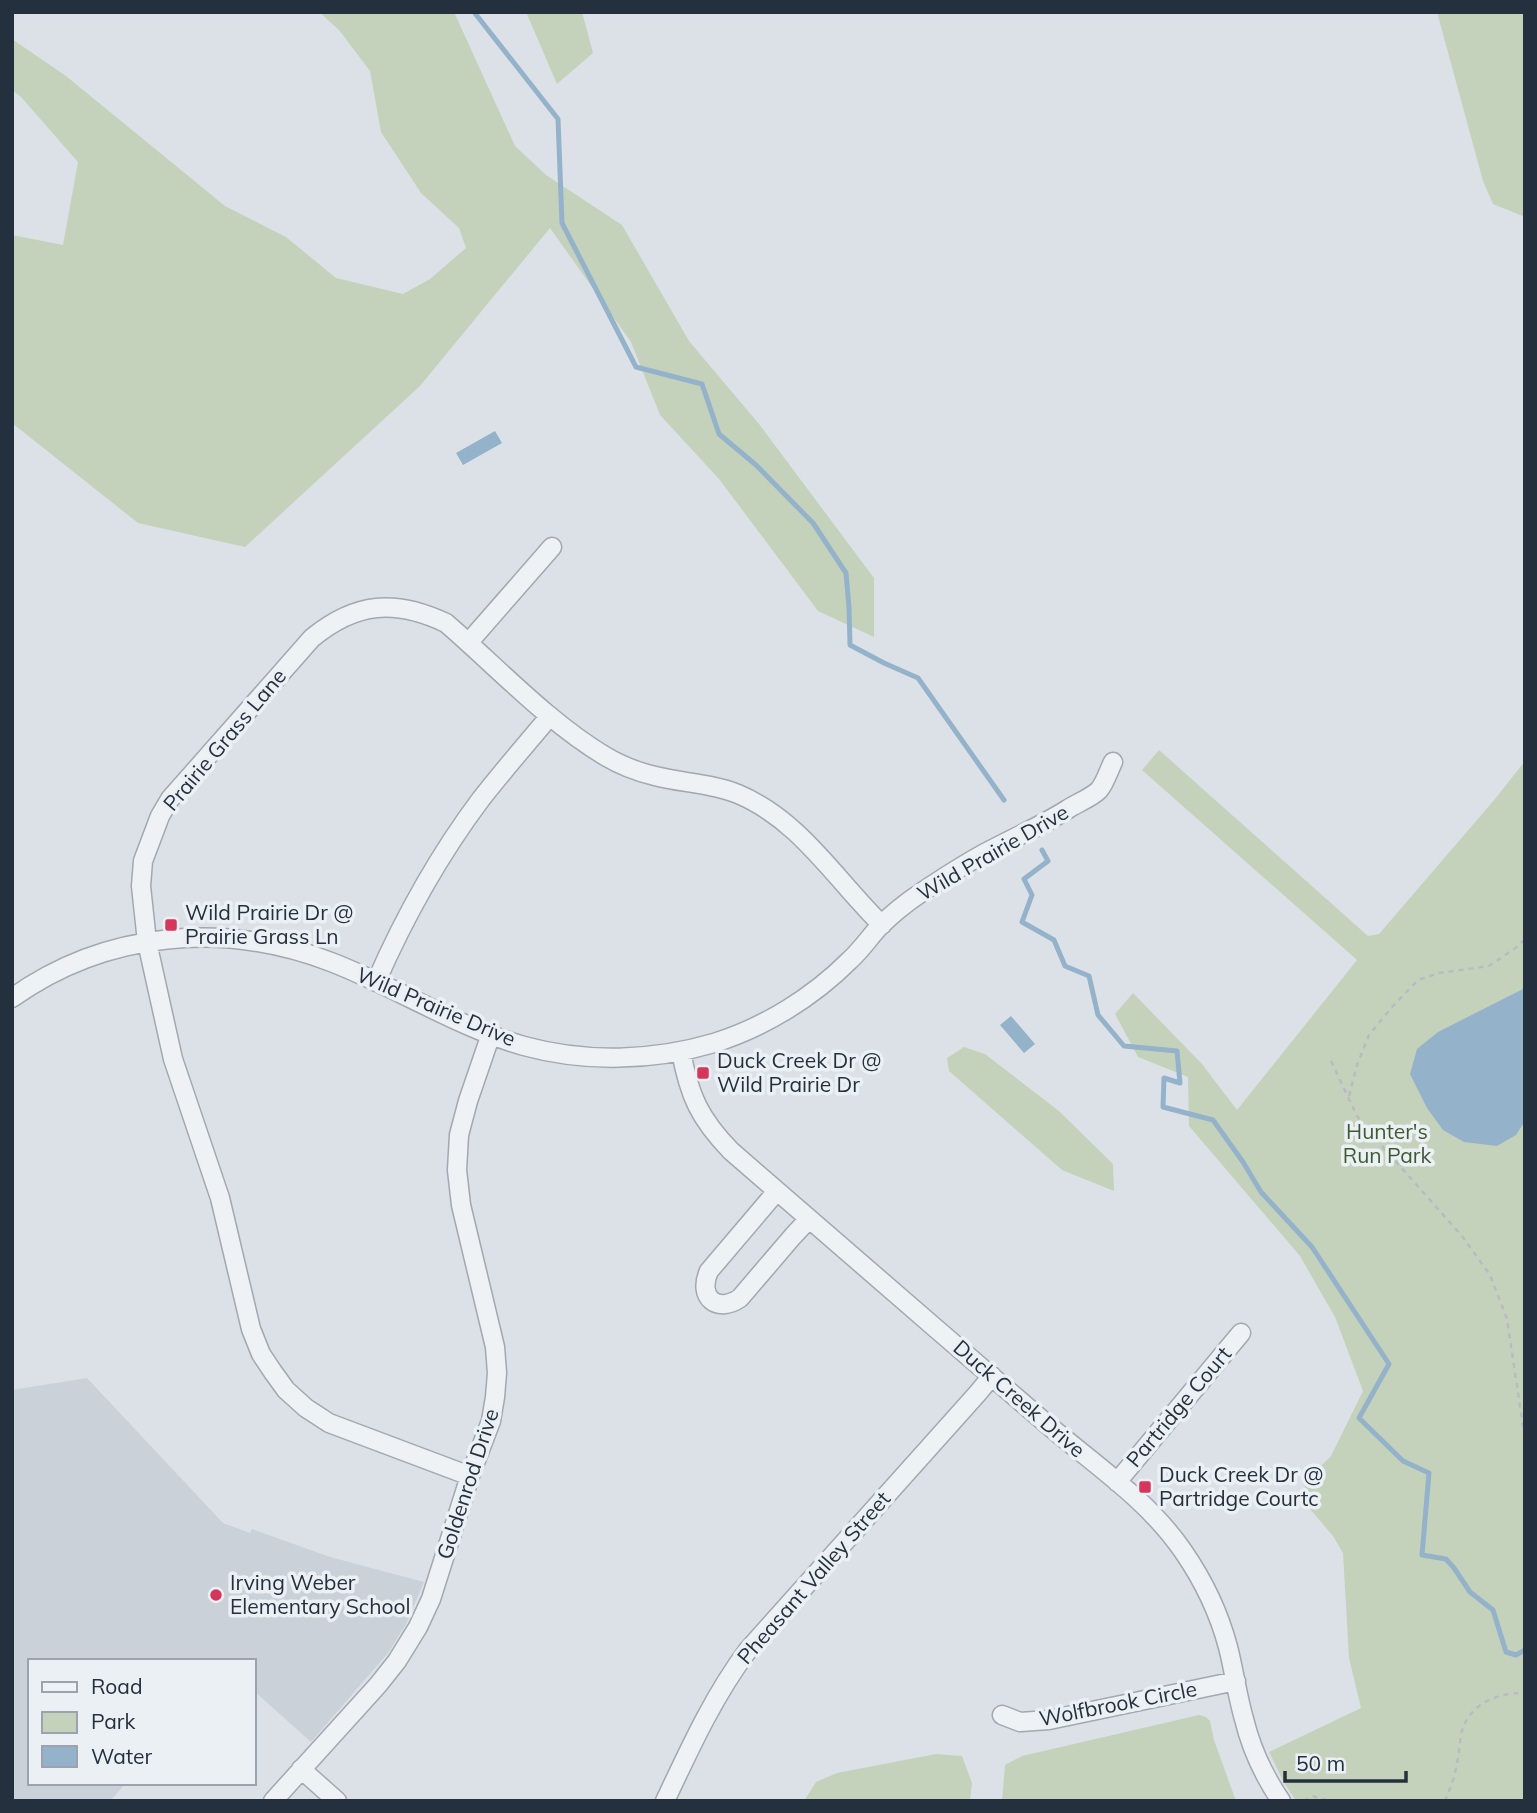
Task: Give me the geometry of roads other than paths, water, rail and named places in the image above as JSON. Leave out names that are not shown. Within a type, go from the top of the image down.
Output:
[{"type":"street","points":[[469,642],[552,547]]},
{"type":"street","name":"Prairie Grass Lane","points":[[470,1476],[328,1423],[286,1390],[261,1354],[251,1329],[220,1198],[173,1059],[147,942],[141,886],[142,862],[160,816],[170,799],[312,638],[326,626],[367,609],[408,609],[446,623],[550,716],[596,750],[628,768],[655,776],[708,784],[768,809],[797,832],[881,925]]},
{"type":"street","points":[[376,982],[421,892],[449,845],[480,800],[550,716]]},
{"type":"street","name":"Wild Prairie Drive","points":[[12,998],[53,973],[118,948],[186,937],[224,937],[293,949],[332,962],[491,1034],[525,1046],[600,1058],[638,1057],[681,1051],[751,1029],[794,1006],[852,959],[881,925],[912,899],[948,874],[1040,827],[1100,789],[1113,762]]},
{"type":"street","name":"Goldenrod Drive","points":[[273,1801],[378,1685],[418,1627],[431,1599],[470,1476],[491,1420],[497,1373],[495,1347],[461,1205],[457,1170],[459,1135],[491,1034]]},
{"type":"street","name":"Duck Creek Drive","points":[[681,1051],[688,1086],[699,1110],[713,1132],[731,1151],[1141,1502],[1163,1525],[1200,1577],[1218,1615],[1252,1746],[1281,1801]]},
{"type":"street","points":[[777,1191],[709,1271],[704,1281],[705,1292],[711,1300],[721,1305],[731,1304],[740,1298],[809,1219]]},
{"type":"street","name":"Partridge Court","points":[[1117,1482],[1241,1333]]},
{"type":"street","name":"Pheasant Valley Street","points":[[665,1801],[712,1704],[728,1676],[748,1650],[992,1376]]},
{"type":"street","name":"Wolfbrook Circle","points":[[1002,1715],[1020,1721],[1049,1720],[1236,1681]]},
{"type":"street","points":[[301,1769],[337,1801]]},
{"type":"water","points":[[495,431],[502,443],[463,465],[456,453]]},
{"type":"water","points":[[1525,988],[1525,1121],[1516,1135],[1497,1146],[1464,1142],[1443,1130],[1427,1108],[1410,1074],[1417,1049],[1438,1032]]},
{"type":"water","points":[[1011,1016],[1035,1044],[1024,1053],[1000,1025]]},
{"type":"waterway","points":[[474,12],[558,119],[562,223],[636,367],[702,384],[719,434],[756,465],[813,523],[846,573],[850,645],[918,678],[1004,800]]},
{"type":"waterway","points":[[1042,850],[1048,861],[1024,879],[1032,895],[1022,922],[1054,940],[1065,966],[1089,976],[1098,1015],[1124,1046],[1177,1051],[1180,1083],[1164,1078],[1163,1107],[1213,1120],[1261,1192],[1312,1247],[1389,1364],[1359,1418],[1403,1461],[1429,1473],[1422,1555],[1446,1559],[1470,1592],[1493,1610],[1506,1652],[1516,1655],[1525,1650]]},
{"type":"place","name":"Wild Prairie Dr @ Prairie Grass Ln","points":[[171,925]]},
{"type":"place","name":"Duck Creek Dr @ Wild Prairie Dr","points":[[703,1073]]},
{"type":"place","name":"Duck Creek Dr @ Partridge Courtc","points":[[1145,1487]]},
{"type":"place","name":"Irving Weber Elementary School","points":[[216,1595]]},
{"type":"park label","name":"Hunter's Run Park","points":[[1387,1144]]}]
